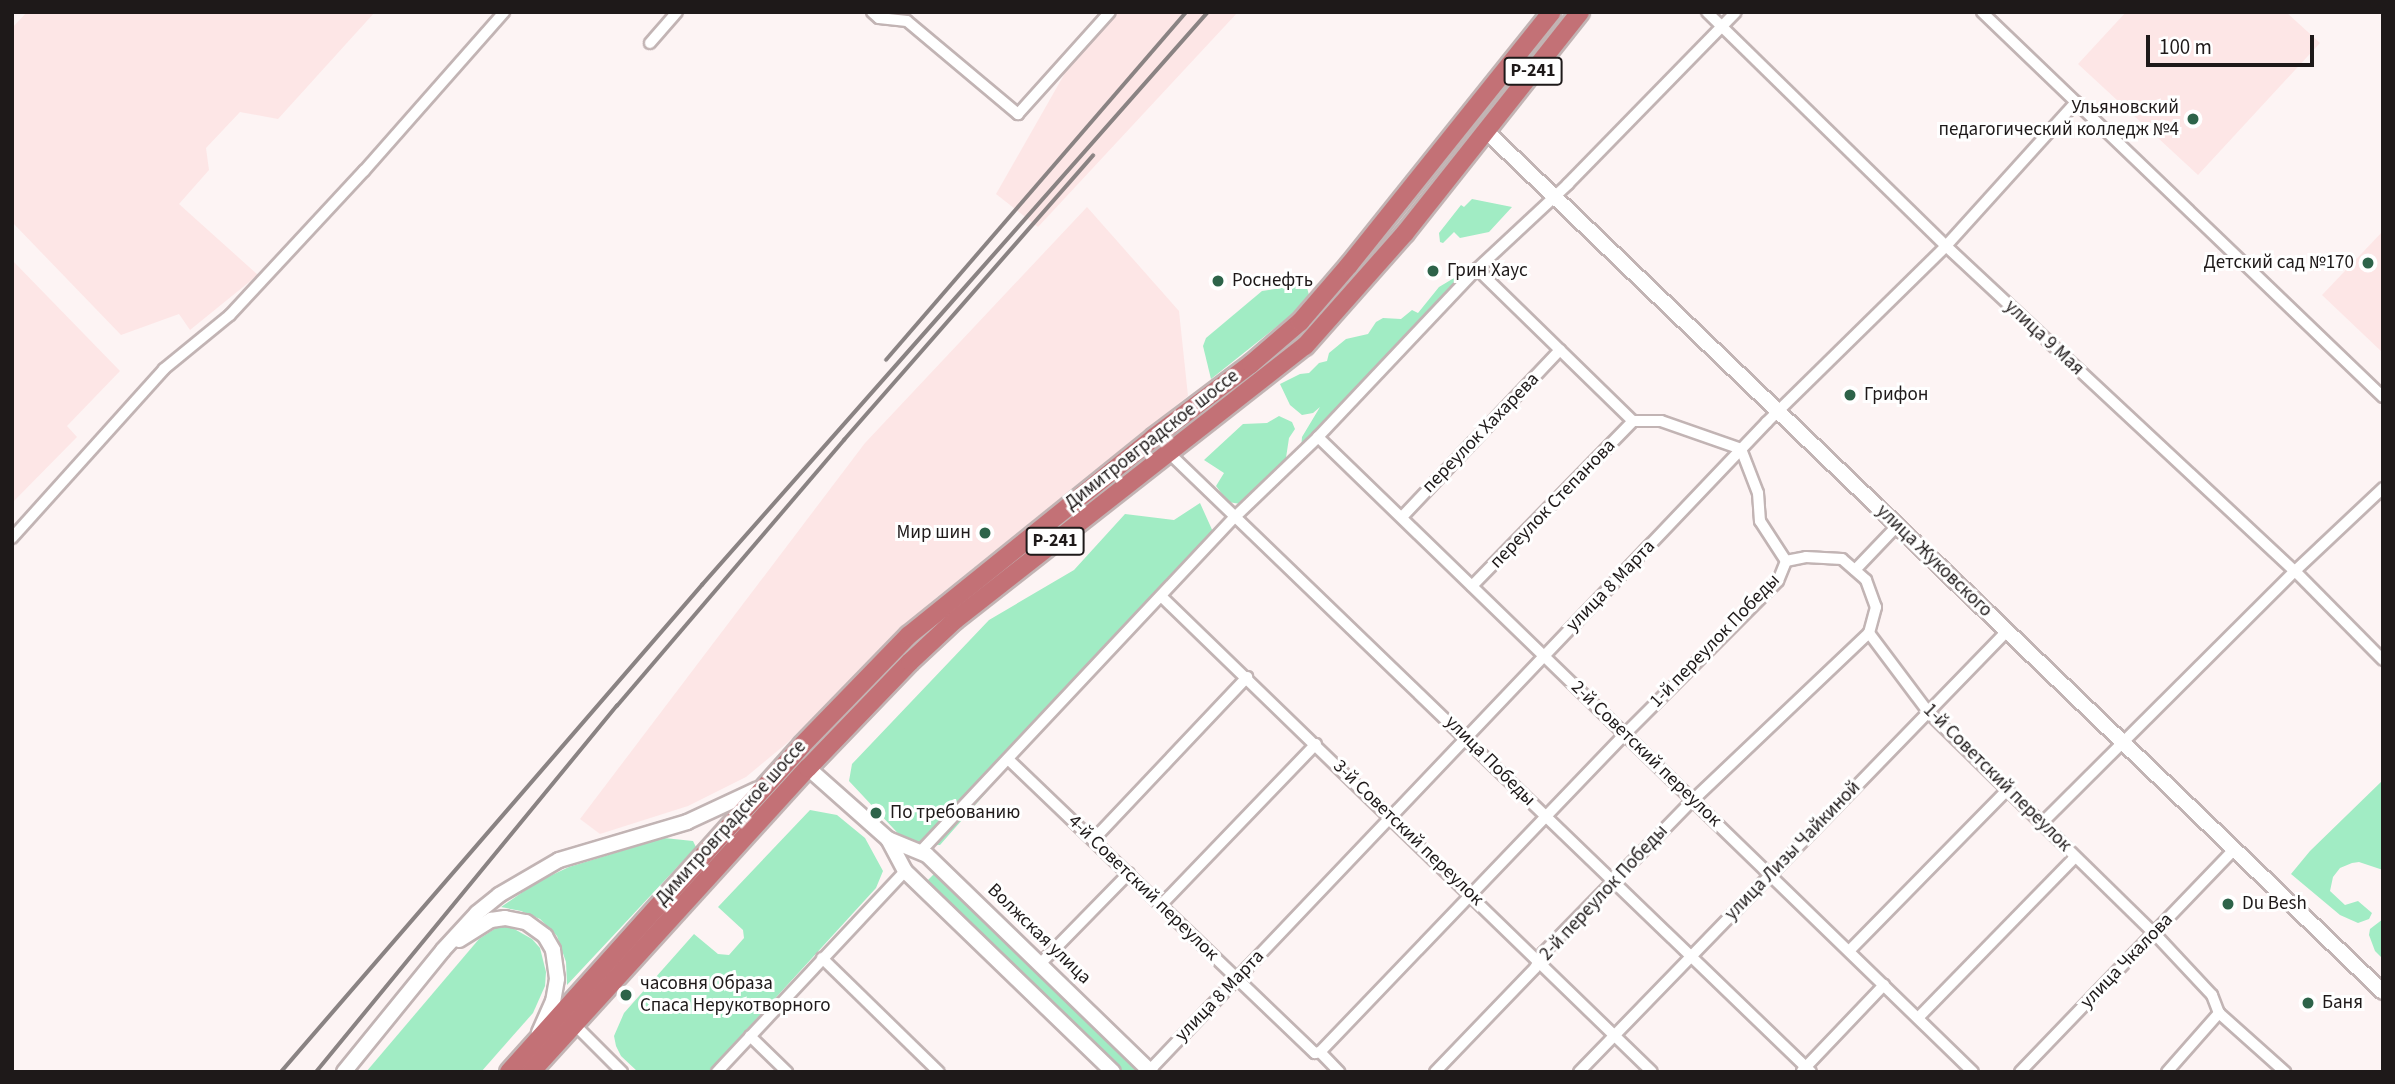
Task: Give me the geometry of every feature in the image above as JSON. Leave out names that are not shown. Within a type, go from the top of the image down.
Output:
[{"type":"highway","name":"Димитровградское шоссе","points":[[567,1024],[766,785],[909,635],[1153,438],[1251,364],[1300,322],[1552,12]]},
{"type":"highway","name":"Димитровградское шоссе","points":[[567,1024],[808,768],[955,620],[1168,452],[1289,361],[1312,340],[1362,285],[1580,12]]},
{"type":"highway","points":[[1469,115],[1486,131]]},
{"type":"highway","name":"Волжская улица","points":[[793,755],[808,768]]},
{"type":"highway","name":"Р-241","points":[[509,1072],[535,1044],[567,1024]]},
{"type":"highway","name":"Р-241","points":[[531,1072],[567,1024]]},
{"type":"main road","name":"улица Жуковского","points":[[1486,131],[2383,992]]},
{"type":"main road","name":"Волжская улица","points":[[808,768],[888,839],[927,855],[1150,1071]]},
{"type":"main road","points":[[344,1072],[443,950],[477,913],[538,870],[559,860],[687,822],[724,807],[766,785]]},
{"type":"main road","name":"Волжская улица","points":[[888,839],[905,871],[1113,1072]]},
{"type":"main road","points":[[443,950],[498,918],[526,922],[545,936],[553,950],[557,979],[553,1001],[535,1044]]},
{"type":"main road","points":[[545,1072],[567,1024]]},
{"type":"street","points":[[12,538],[164,369],[230,315],[364,171],[504,12]]},
{"type":"street","points":[[650,43],[677,12]]},
{"type":"street","points":[[872,12],[879,18],[898,15],[907,21],[957,60],[966,73],[1018,114],[1110,12]]},
{"type":"street","name":"улица 9 Мая","points":[[1707,12],[1946,246],[2295,571],[2383,660]]},
{"type":"street","points":[[920,852],[1235,517],[1318,437],[1477,269],[1555,197],[1736,12]]},
{"type":"street","points":[[1982,12],[2383,397]]},
{"type":"street","name":"улица 8 Марта","points":[[1150,1071],[1741,449],[1946,246],[2076,102]]},
{"type":"street","points":[[1477,269],[1633,421],[1661,421],[1741,449],[1758,493],[1760,521],[1786,561],[1806,557],[1842,559],[1866,580],[1876,607],[1869,633]]},
{"type":"street","name":"переулок Хахарева","points":[[1402,517],[1560,350]]},
{"type":"street","name":"переулок Степанова","points":[[1472,586],[1633,421]]},
{"type":"street","name":"2-й Советский переулок","points":[[1318,437],[1973,1072]]},
{"type":"street","name":"улица Победы","points":[[1168,452],[1468,739],[1806,1070]]},
{"type":"street","points":[[2041,824],[2295,571],[2383,488]]},
{"type":"street","points":[[1855,570],[1897,526]]},
{"type":"street","name":"1-й переулок Победы","points":[[1320,1052],[1625,734],[1778,581],[1786,561]]},
{"type":"street","name":"3-й Советский переулок","points":[[1162,597],[1540,960],[1652,1072]]},
{"type":"street","name":"улица Лизы Чайкиной","points":[[1579,1072],[2007,631]]},
{"type":"street","name":"1-й Советский переулок","points":[[1869,633],[1929,713],[2154,933],[2212,995],[2219,1013],[2285,1072]]},
{"type":"street","name":"2-й переулок Победы","points":[[1435,1072],[1540,960],[1543,953],[1693,800],[1869,633]]},
{"type":"street","points":[[1094,839],[1247,677]]},
{"type":"street","points":[[1162,904],[1316,744]]},
{"type":"street","name":"4-й Советский переулок","points":[[1008,759],[1315,1053],[1320,1052],[1339,1072]]},
{"type":"street","points":[[1849,951],[2007,790]]},
{"type":"street","name":"улица Чкалова","points":[[2020,1072],[2234,850]]},
{"type":"street","points":[[1918,1018],[2075,857]]},
{"type":"street","points":[[717,1072],[905,871]]},
{"type":"street","points":[[1040,964],[1129,873]]},
{"type":"street","points":[[822,958],[939,1072]]},
{"type":"street","points":[[1806,1070],[1884,985]]},
{"type":"street","points":[[2167,1072],[2219,1013]]},
{"type":"street","points":[[567,1024],[622,1072]]},
{"type":"street","points":[[750,1036],[787,1072]]},
{"type":"shaded area","points":[[27,12],[375,12],[278,119],[240,112],[206,148],[209,170],[179,204],[258,275],[190,330],[179,314],[121,335],[12,222],[12,28]]},
{"type":"shaded area","points":[[1113,12],[1238,12],[1038,227],[996,194],[1073,59]]},
{"type":"shaded area","name":"Ульяновский педагогический колледж №4","points":[[2126,12],[2286,12],[2320,43],[2198,175],[2078,64]]},
{"type":"shaded area","points":[[1087,207],[1179,311],[1188,396],[931,602],[787,743],[746,777],[688,806],[600,834],[580,819],[865,443]]},
{"type":"shaded area","name":"Детский сад №170","points":[[2383,231],[2383,353],[2322,295]]},
{"type":"shaded area","points":[[12,260],[120,371],[67,426],[77,437],[12,503]]},
{"type":"green space","points":[[1472,199],[1512,207],[1489,232],[1460,238],[1454,232],[1443,243],[1440,242],[1439,233],[1461,205],[1464,207]]},
{"type":"green space","points":[[1454,278],[1460,280],[1459,289],[1438,318],[1370,391],[1301,449],[1302,437],[1320,407],[1313,413],[1302,415],[1290,405],[1280,384],[1300,374],[1309,373],[1319,363],[1327,361],[1329,353],[1346,339],[1368,334],[1376,322],[1383,318],[1401,319],[1412,310],[1418,313],[1439,287]]},
{"type":"green space","points":[[1306,284],[1309,295],[1294,313],[1211,379],[1203,346],[1206,338],[1262,291]]},
{"type":"green space","points":[[1279,416],[1292,422],[1295,429],[1289,438],[1284,471],[1247,505],[1228,502],[1216,486],[1224,473],[1204,460],[1243,424],[1267,423]]},
{"type":"green space","points":[[1200,503],[1214,534],[940,845],[907,843],[849,781],[852,764],[989,620],[1074,570],[1125,514],[1174,520]]},
{"type":"green space","points":[[2383,780],[2383,870],[2359,862],[2352,863],[2340,868],[2333,877],[2330,891],[2345,905],[2358,901],[2372,913],[2369,919],[2358,923],[2340,915],[2291,874],[2310,851]]},
{"type":"green space","points":[[810,810],[837,815],[865,838],[883,871],[876,888],[708,1072],[638,1072],[621,1056],[616,1046],[614,1036],[624,1013],[694,934],[718,954],[729,955],[744,938],[743,930],[718,907]]},
{"type":"green space","points":[[664,838],[693,841],[696,847],[567,985],[566,962],[557,936],[540,919],[501,907],[537,882],[569,867]]},
{"type":"green space","points":[[936,872],[1140,1070],[1124,1072],[926,882]]},
{"type":"green space","points":[[2383,919],[2383,959],[2375,951],[2369,935],[2370,929]]},
{"type":"green space","points":[[509,926],[532,939],[540,948],[546,972],[545,986],[533,1013],[481,1072],[366,1072],[479,939],[496,928]]},
{"type":"railway","points":[[886,360],[1186,12]]},
{"type":"railway","points":[[281,1072],[702,585],[1208,12]]},
{"type":"railway","points":[[316,1072],[617,706],[844,440],[1093,156]]},
{"type":"place","name":"Ульяновский педагогический колледж №4","points":[[2193,119]]},
{"type":"place","name":"Детский сад №170","points":[[2368,263]]},
{"type":"place","name":"Грин Хаус","points":[[1433,271]]},
{"type":"place","name":"Роснефть","points":[[1218,281]]},
{"type":"place","name":"Грифон","points":[[1850,395]]},
{"type":"place","name":"Мир шин","points":[[985,533]]},
{"type":"place","name":"По требованию","points":[[876,813]]},
{"type":"place","name":"Du Besh","points":[[2228,904]]},
{"type":"place","name":"часовня Образа Спаса Нерукотворного","points":[[626,995]]},
{"type":"place","name":"Баня","points":[[2308,1003]]}]
